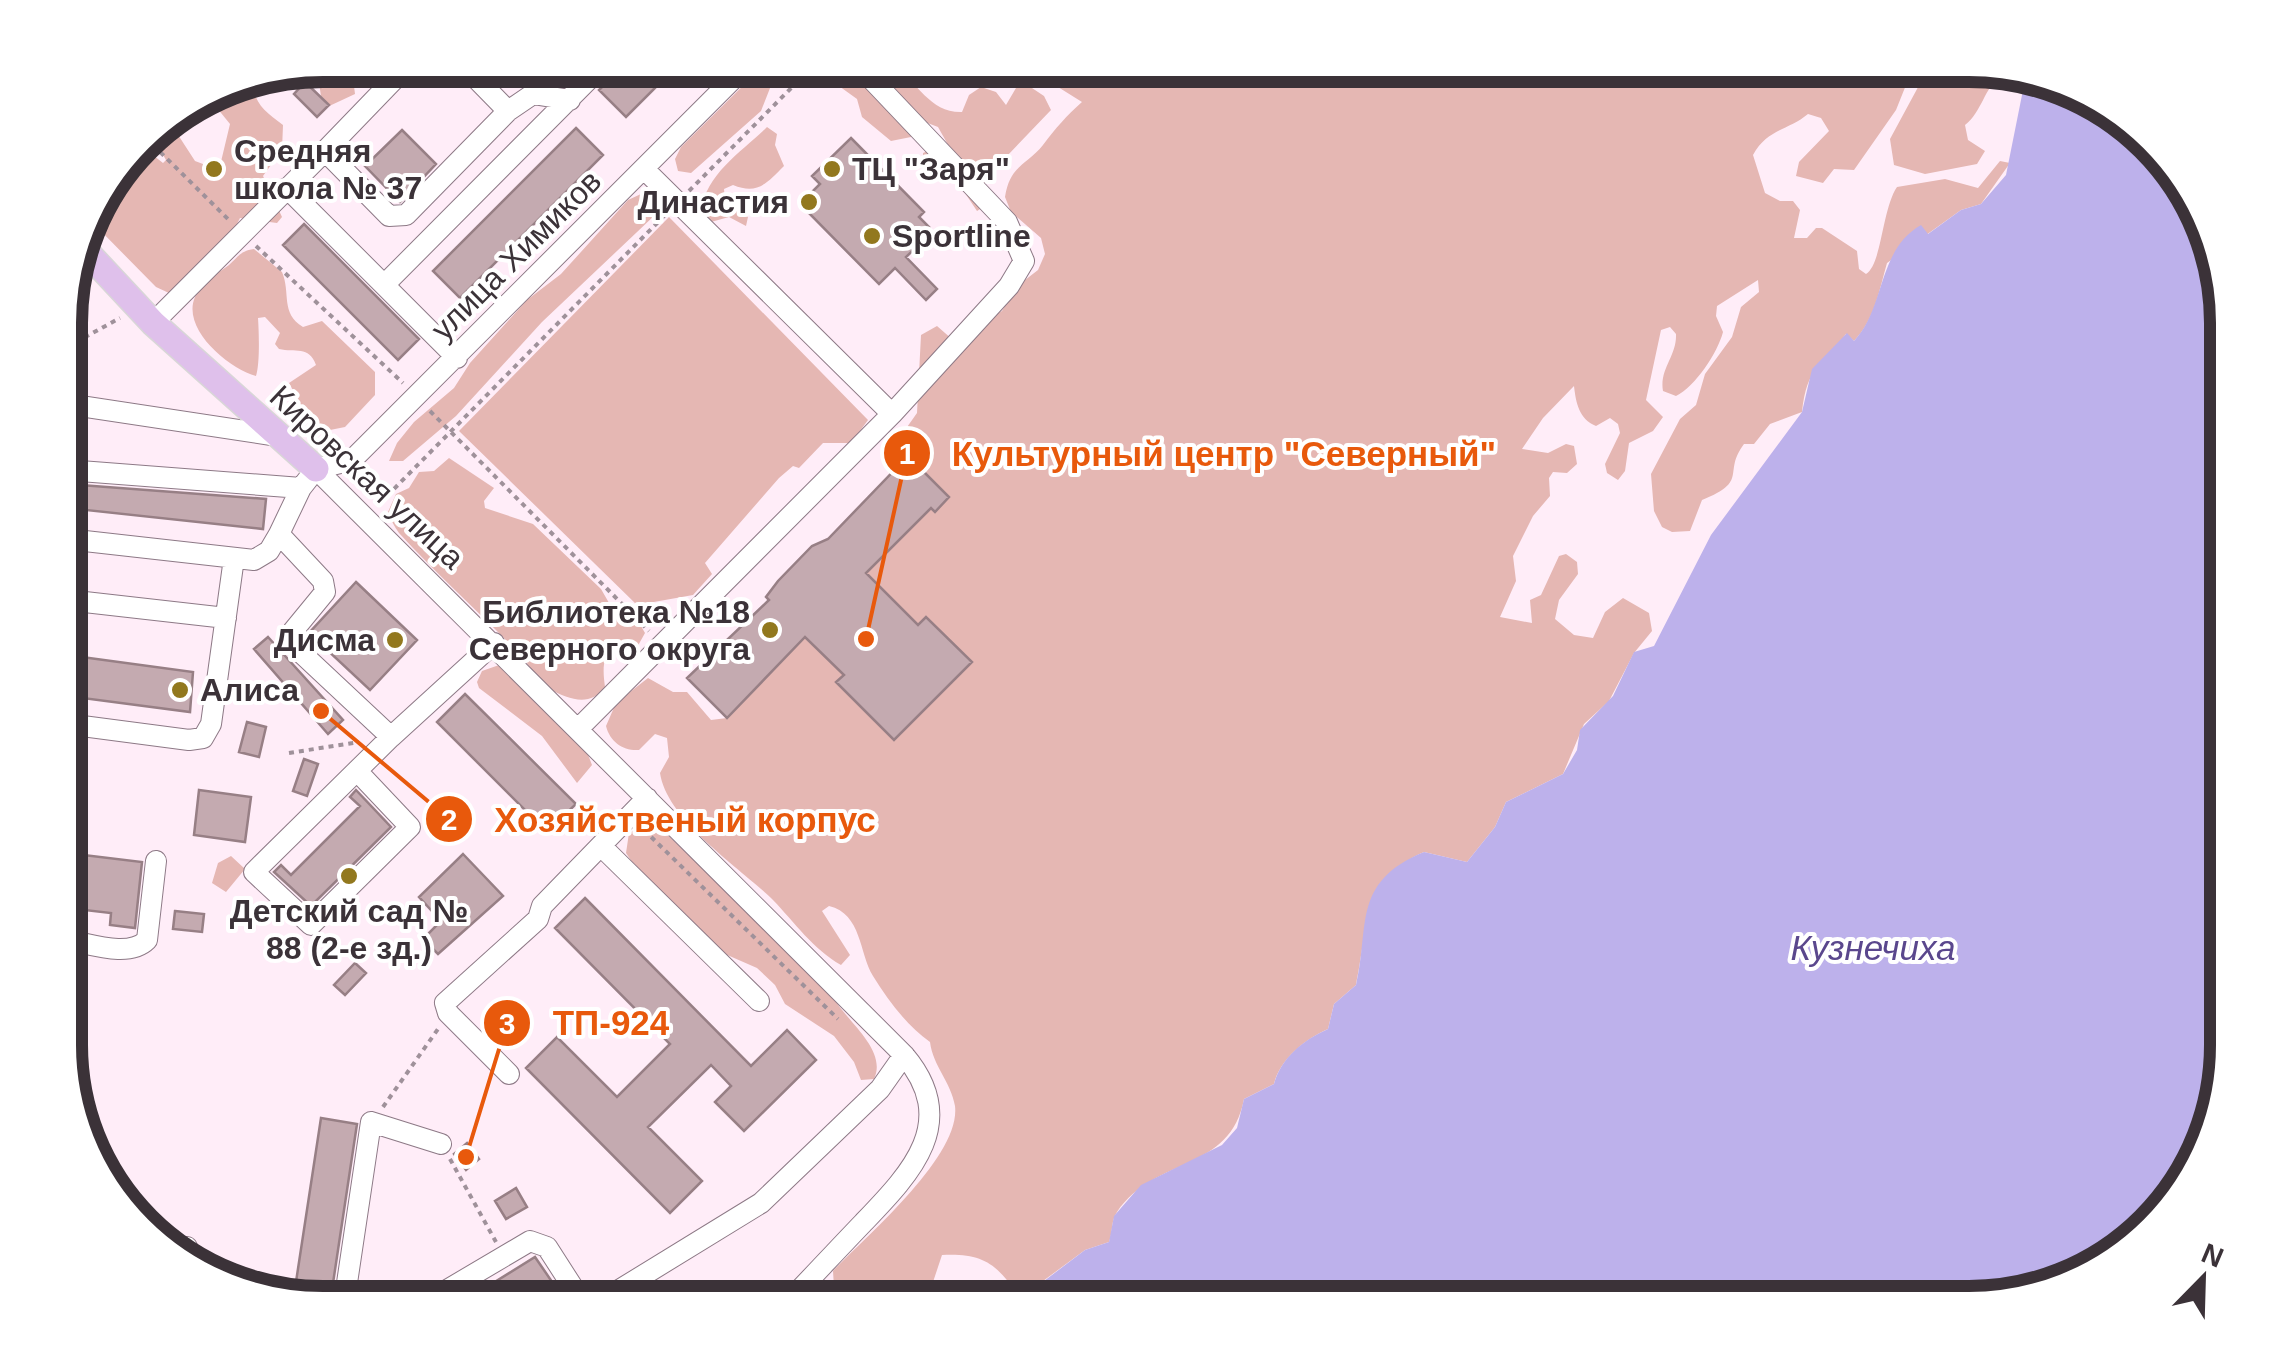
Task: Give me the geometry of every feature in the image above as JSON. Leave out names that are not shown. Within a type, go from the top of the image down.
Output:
[{"type":"main road","name":"Кировская улица","points":[[92,259],[152,324],[278,436],[309,479]]},
{"type":"street","points":[[152,324],[391,83]]},
{"type":"street","points":[[481,83],[508,111]]},
{"type":"street","points":[[384,285],[586,83]]},
{"type":"street","name":"улица Химиков","points":[[309,479],[352,460],[729,83]]},
{"type":"street","points":[[578,729],[892,414],[1009,286],[1024,261],[1007,222],[875,83]]},
{"type":"street","points":[[325,151],[389,216],[398,218],[508,111],[533,94],[570,100]]},
{"type":"street","points":[[644,169],[892,414]]},
{"type":"street","points":[[287,188],[457,358]]},
{"type":"street","points":[[82,406],[278,436]]},
{"type":"street","points":[[82,471],[309,479],[268,551],[254,560],[82,540]]},
{"type":"street","name":"Кировская улица","points":[[309,479],[366,517],[904,1055],[928,1097],[928,1130],[922,1150],[903,1180],[803,1286]]},
{"type":"street","points":[[279,534],[323,581],[325,592],[293,631],[296,649],[390,739]]},
{"type":"street","points":[[82,726],[189,740],[203,738],[212,724],[234,558]]},
{"type":"street","points":[[82,602],[226,618]]},
{"type":"street","points":[[358,772],[410,826],[311,925],[254,872],[390,739],[494,643]]},
{"type":"street","points":[[509,1074],[448,1013],[445,1003],[538,919],[542,906],[648,798]]},
{"type":"street","points":[[601,846],[759,1001]]},
{"type":"street","points":[[82,942],[128,950],[147,940],[156,861]]},
{"type":"street","points":[[626,1286],[761,1203],[880,1089],[904,1055]]},
{"type":"street","points":[[347,1286],[371,1122],[442,1144]]},
{"type":"street","points":[[453,1286],[503,1256],[540,1241],[571,1286]]},
{"type":"path","points":[[366,517],[796,83]]},
{"type":"path","points":[[157,149],[242,234],[418,397],[449,434],[663,645]]},
{"type":"path","points":[[82,339],[123,316]]},
{"type":"path","points":[[289,753],[390,739]]},
{"type":"path","points":[[630,816],[841,1022]]},
{"type":"path","points":[[371,1122],[448,1013]]},
{"type":"path","points":[[442,1144],[503,1256]]},
{"type":"shaded area","points":[[1907,82],[1896,110],[1854,170],[1834,169],[1823,183],[1796,176],[1799,162],[1829,131],[1821,118],[1808,114],[1772,135],[1753,155],[1765,193],[1780,201],[1793,201],[1800,210],[1794,238],[1807,238],[1816,228],[1822,228],[1857,251],[1859,269],[1866,274],[1875,259],[1897,187],[1945,179],[1978,188],[2000,161],[2010,163],[1981,204],[1961,210],[1887,263],[1875,304],[1861,332],[1854,341],[1846,334],[1816,368],[1807,385],[1802,412],[1770,424],[1754,444],[1744,444],[1731,482],[1702,500],[1690,531],[1672,532],[1662,527],[1654,511],[1651,474],[1680,419],[1696,405],[1705,374],[1732,337],[1741,307],[1759,292],[1758,280],[1717,306],[1716,316],[1723,332],[1716,349],[1698,377],[1676,396],[1663,391],[1662,383],[1676,334],[1670,327],[1661,330],[1646,400],[1663,417],[1653,431],[1629,443],[1625,471],[1618,480],[1607,473],[1605,464],[1620,433],[1618,424],[1610,418],[1596,426],[1586,419],[1577,404],[1574,386],[1543,418],[1522,449],[1548,453],[1566,444],[1574,446],[1577,464],[1567,473],[1553,472],[1549,478],[1550,496],[1533,516],[1513,556],[1516,581],[1500,617],[1532,623],[1530,600],[1541,595],[1559,556],[1566,554],[1577,562],[1578,574],[1559,600],[1555,619],[1574,635],[1593,638],[1605,612],[1623,598],[1649,613],[1652,631],[1634,653],[1609,701],[1584,724],[1563,774],[1506,802],[1495,827],[1467,862],[1424,852],[1389,876],[1371,908],[1356,985],[1334,1004],[1328,1029],[1295,1051],[1274,1084],[1244,1099],[1236,1123],[1224,1140],[1133,1194],[1115,1215],[1109,1242],[1085,1250],[1037,1286],[1011,1286],[988,1263],[969,1256],[942,1255],[932,1286],[834,1286],[833,1271],[909,1194],[943,1148],[953,1126],[955,1106],[950,1089],[930,1042],[898,1012],[873,976],[848,917],[829,906],[822,911],[850,955],[841,965],[813,943],[676,809],[660,773],[669,757],[667,738],[655,734],[639,750],[628,749],[614,741],[606,726],[616,703],[648,678],[673,692],[687,692],[711,720],[727,718],[805,637],[844,675],[837,682],[895,740],[971,663],[927,617],[918,625],[866,573],[931,508],[935,511],[949,498],[908,456],[905,430],[917,413],[921,335],[937,326],[953,340],[1002,311],[1016,287],[1038,270],[1045,254],[1041,238],[1011,212],[1005,197],[1007,186],[1015,172],[1082,102],[1051,83]]},
{"type":"shaded area","points":[[1921,82],[1993,84],[1965,125],[1968,140],[1985,151],[1977,164],[1925,174],[1894,165],[1890,139]]},
{"type":"shaded area","points":[[319,83],[349,83],[354,86],[355,94],[325,108],[328,105],[321,96]]},
{"type":"shaded area","points":[[746,83],[772,83],[761,111],[691,173],[678,171],[675,159],[681,147]]},
{"type":"shaded area","points":[[834,83],[913,83],[941,108],[962,112],[969,95],[981,87],[996,92],[1006,105],[1016,88],[1026,84],[1044,96],[1051,110],[985,179],[985,206],[977,211],[949,169],[935,173],[924,166],[923,153],[947,143],[938,127],[925,122],[911,137],[891,141],[862,117],[857,99]]},
{"type":"shaded area","points":[[940,83],[962,83],[947,88]]},
{"type":"shaded area","points":[[255,93],[261,106],[283,125],[282,150],[263,176],[282,217],[277,223],[240,218],[233,232],[169,293],[156,287],[101,231],[142,164],[152,154],[163,163],[166,160],[159,147],[176,132],[195,161],[219,170],[230,124],[217,108]]},
{"type":"shaded area","points":[[767,127],[777,134],[775,145],[784,166],[756,188],[733,185],[724,189],[725,201],[748,217],[746,226],[729,217],[711,222],[701,211],[710,185]]},
{"type":"shaded area","points":[[641,194],[659,209],[655,215],[542,322],[456,416],[403,461],[389,461],[414,422],[454,388],[470,363],[527,300],[561,274],[628,200]]},
{"type":"shaded area","points":[[669,217],[868,420],[851,443],[823,443],[799,468],[793,466],[779,478],[705,563],[712,574],[693,595],[637,605],[459,431]]},
{"type":"shaded area","points":[[254,249],[282,272],[289,309],[296,321],[303,327],[322,321],[375,372],[375,395],[345,427],[325,431],[305,412],[289,383],[316,365],[305,352],[279,349],[275,344],[280,333],[265,317],[258,318],[256,376],[221,356],[201,334],[192,309],[198,291],[245,251]]},
{"type":"shaded area","points":[[449,458],[494,488],[484,501],[485,508],[533,524],[601,589],[620,622],[641,626],[645,633],[635,651],[616,646],[611,649],[605,659],[605,687],[593,697],[572,698],[545,686],[520,655],[399,533],[388,512],[396,494],[409,488],[419,472],[434,471]]},
{"type":"shaded area","points":[[502,664],[584,744],[592,765],[577,783],[542,736],[479,688],[477,682],[482,671]]},
{"type":"shaded area","points":[[652,820],[829,989],[875,1055],[874,1079],[861,1080],[854,1062],[834,1036],[785,1004],[775,985],[757,968],[725,954],[632,862],[626,853],[629,833]]},
{"type":"shaded area","points":[[231,856],[245,869],[226,892],[212,883],[218,863]]},
{"type":"water","name":"Кузнечиха","points":[[2023,89],[2062,101],[2090,115],[2140,153],[2170,189],[2198,246],[2206,276],[2210,307],[2210,1061],[2198,1122],[2161,1191],[2116,1236],[2090,1253],[2032,1277],[1986,1285],[1038,1286],[1085,1250],[1109,1242],[1114,1216],[1141,1185],[1222,1145],[1237,1128],[1244,1099],[1274,1084],[1294,1051],[1328,1029],[1334,1004],[1356,985],[1368,908],[1385,877],[1424,852],[1467,862],[1495,827],[1506,802],[1563,774],[1577,750],[1580,730],[1613,696],[1634,652],[1654,646],[1711,535],[1802,412],[1812,369],[1847,333],[1854,341],[1864,327],[1896,249],[1921,225],[1928,234],[1961,210],[1981,204],[2006,175]]},
{"type":"building","points":[[306,83],[329,105],[317,117],[294,94]]},
{"type":"building","points":[[606,83],[660,83],[626,117],[599,90]]},
{"type":"building","points":[[576,128],[603,155],[460,298],[433,271]]},
{"type":"building","points":[[402,130],[436,164],[400,202],[365,166]]},
{"type":"building","points":[[851,138],[924,212],[919,217],[929,227],[919,237],[923,241],[906,257],[937,289],[926,300],[895,268],[879,284],[800,204],[820,184],[812,176]]},
{"type":"building","points":[[304,224],[419,339],[398,360],[283,245]]},
{"type":"building","points":[[908,456],[949,497],[935,512],[931,508],[866,573],[918,625],[926,617],[972,662],[894,740],[836,682],[844,675],[805,637],[727,718],[687,678],[769,600],[766,597],[778,581],[812,546],[828,539]]},
{"type":"building","points":[[82,485],[266,499],[263,529],[82,510]]},
{"type":"building","points":[[356,582],[417,640],[370,690],[309,633]]},
{"type":"building","points":[[268,637],[343,720],[328,734],[254,649]]},
{"type":"building","points":[[82,657],[193,672],[190,712],[82,698]]},
{"type":"building","points":[[465,694],[576,804],[547,832],[437,722]]},
{"type":"building","points":[[247,722],[266,727],[259,757],[239,752]]},
{"type":"building","points":[[304,759],[318,764],[307,796],[293,791]]},
{"type":"building","points":[[199,790],[251,797],[245,842],[194,835]]},
{"type":"building","points":[[356,790],[391,827],[311,906],[274,872],[281,865],[291,875],[360,806],[350,797]]},
{"type":"building","points":[[463,854],[503,896],[438,954],[423,939],[441,921],[419,897]]},
{"type":"building","points":[[82,855],[142,862],[135,928],[110,925],[111,913],[82,910]]},
{"type":"building","points":[[585,898],[751,1066],[787,1030],[816,1060],[744,1131],[715,1102],[731,1086],[711,1065],[648,1127],[702,1181],[670,1213],[526,1068],[557,1037],[617,1097],[670,1044],[555,928]]},
{"type":"building","points":[[175,911],[204,914],[202,932],[173,929]]},
{"type":"building","points":[[355,963],[366,973],[345,995],[334,985]]},
{"type":"building","points":[[321,1118],[357,1124],[333,1286],[296,1283]]},
{"type":"building","points":[[467,1143],[479,1159],[466,1170],[454,1154]]},
{"type":"building","points":[[516,1188],[527,1207],[506,1219],[495,1201]]},
{"type":"building","points":[[535,1257],[555,1286],[489,1286]]},
{"type":"place","name":"Средняя школа № 37","points":[[214,169]]},
{"type":"place","name":"ТЦ \"Заря\"","points":[[832,169]]},
{"type":"place","name":"Династия","points":[[809,202]]},
{"type":"place","name":"Sportline","points":[[872,236]]},
{"type":"place","name":"Библиотека №18 Северного округа","points":[[770,630]]},
{"type":"place","name":"Культурный центр \"Северный\"","points":[[866,639]]},
{"type":"place","name":"Дисма","points":[[395,640]]},
{"type":"place","name":"Алиса","points":[[180,690]]},
{"type":"place","name":"Хозяйственый корпус","points":[[321,711]]},
{"type":"place","name":"Детский сад № 88 (2-е зд.)","points":[[349,876]]},
{"type":"place","name":"ТП-924","points":[[466,1157]]}]
